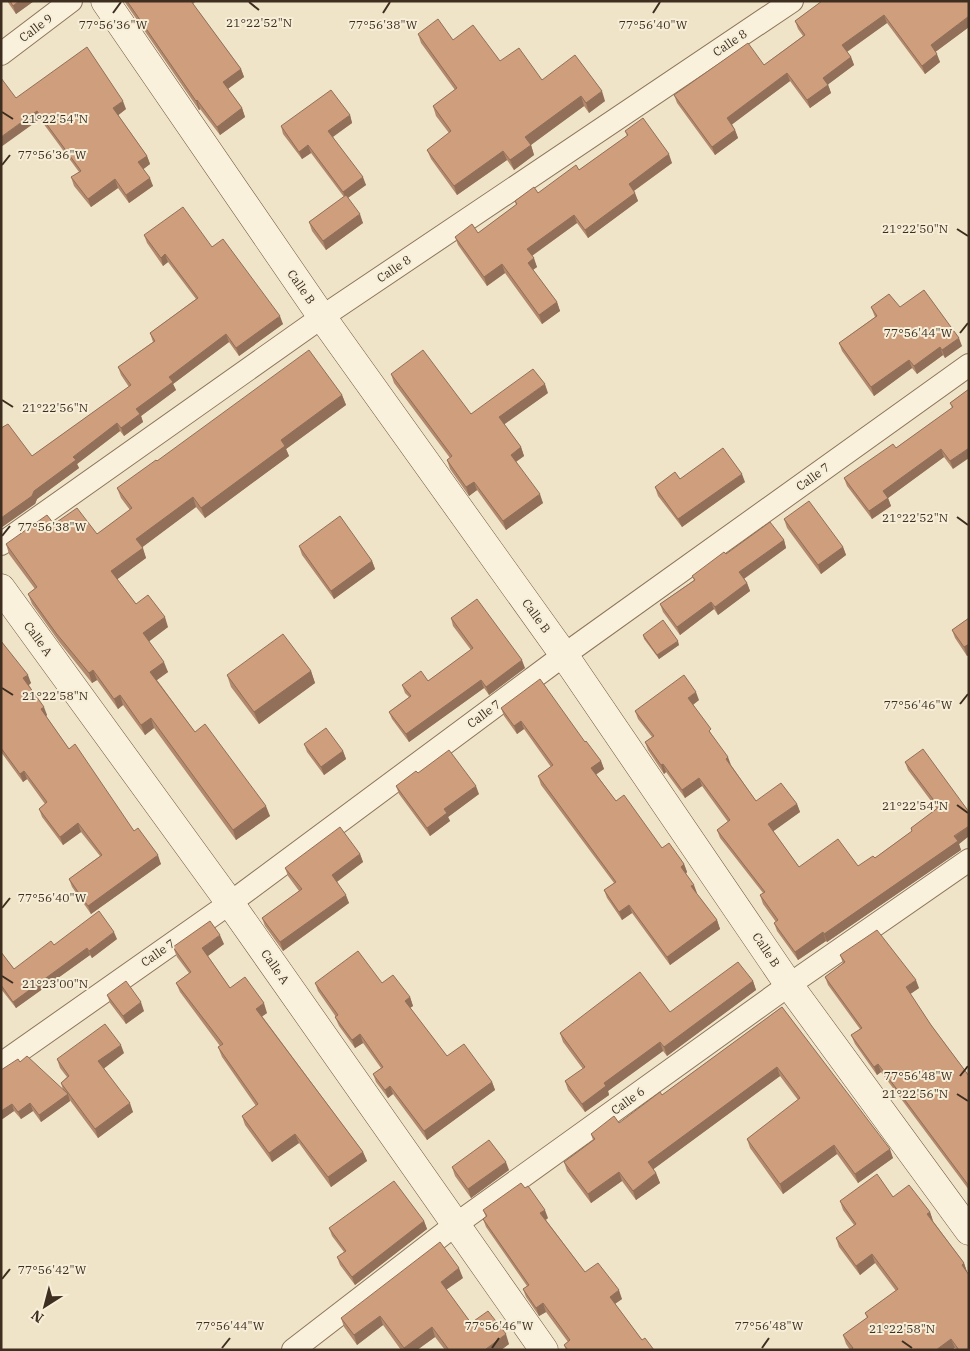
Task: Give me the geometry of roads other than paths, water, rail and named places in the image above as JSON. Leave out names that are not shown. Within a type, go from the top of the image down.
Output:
[{"type":"street","name":"Calle 9","points":[[1,54],[71,1]]},
{"type":"street","name":"Calle B","points":[[104,1],[322,317],[564,655],[789,985],[969,1231]]},
{"type":"street","name":"Calle 8","points":[[1,544],[322,317],[792,1]]},
{"type":"street","name":"Calle 7","points":[[1,1064],[230,903],[564,655],[969,365]]},
{"type":"street","name":"Calle A","points":[[1,588],[230,903],[544,1350]]},
{"type":"street","name":"Calle 6","points":[[293,1350],[455,1224],[789,985],[969,860]]}]
